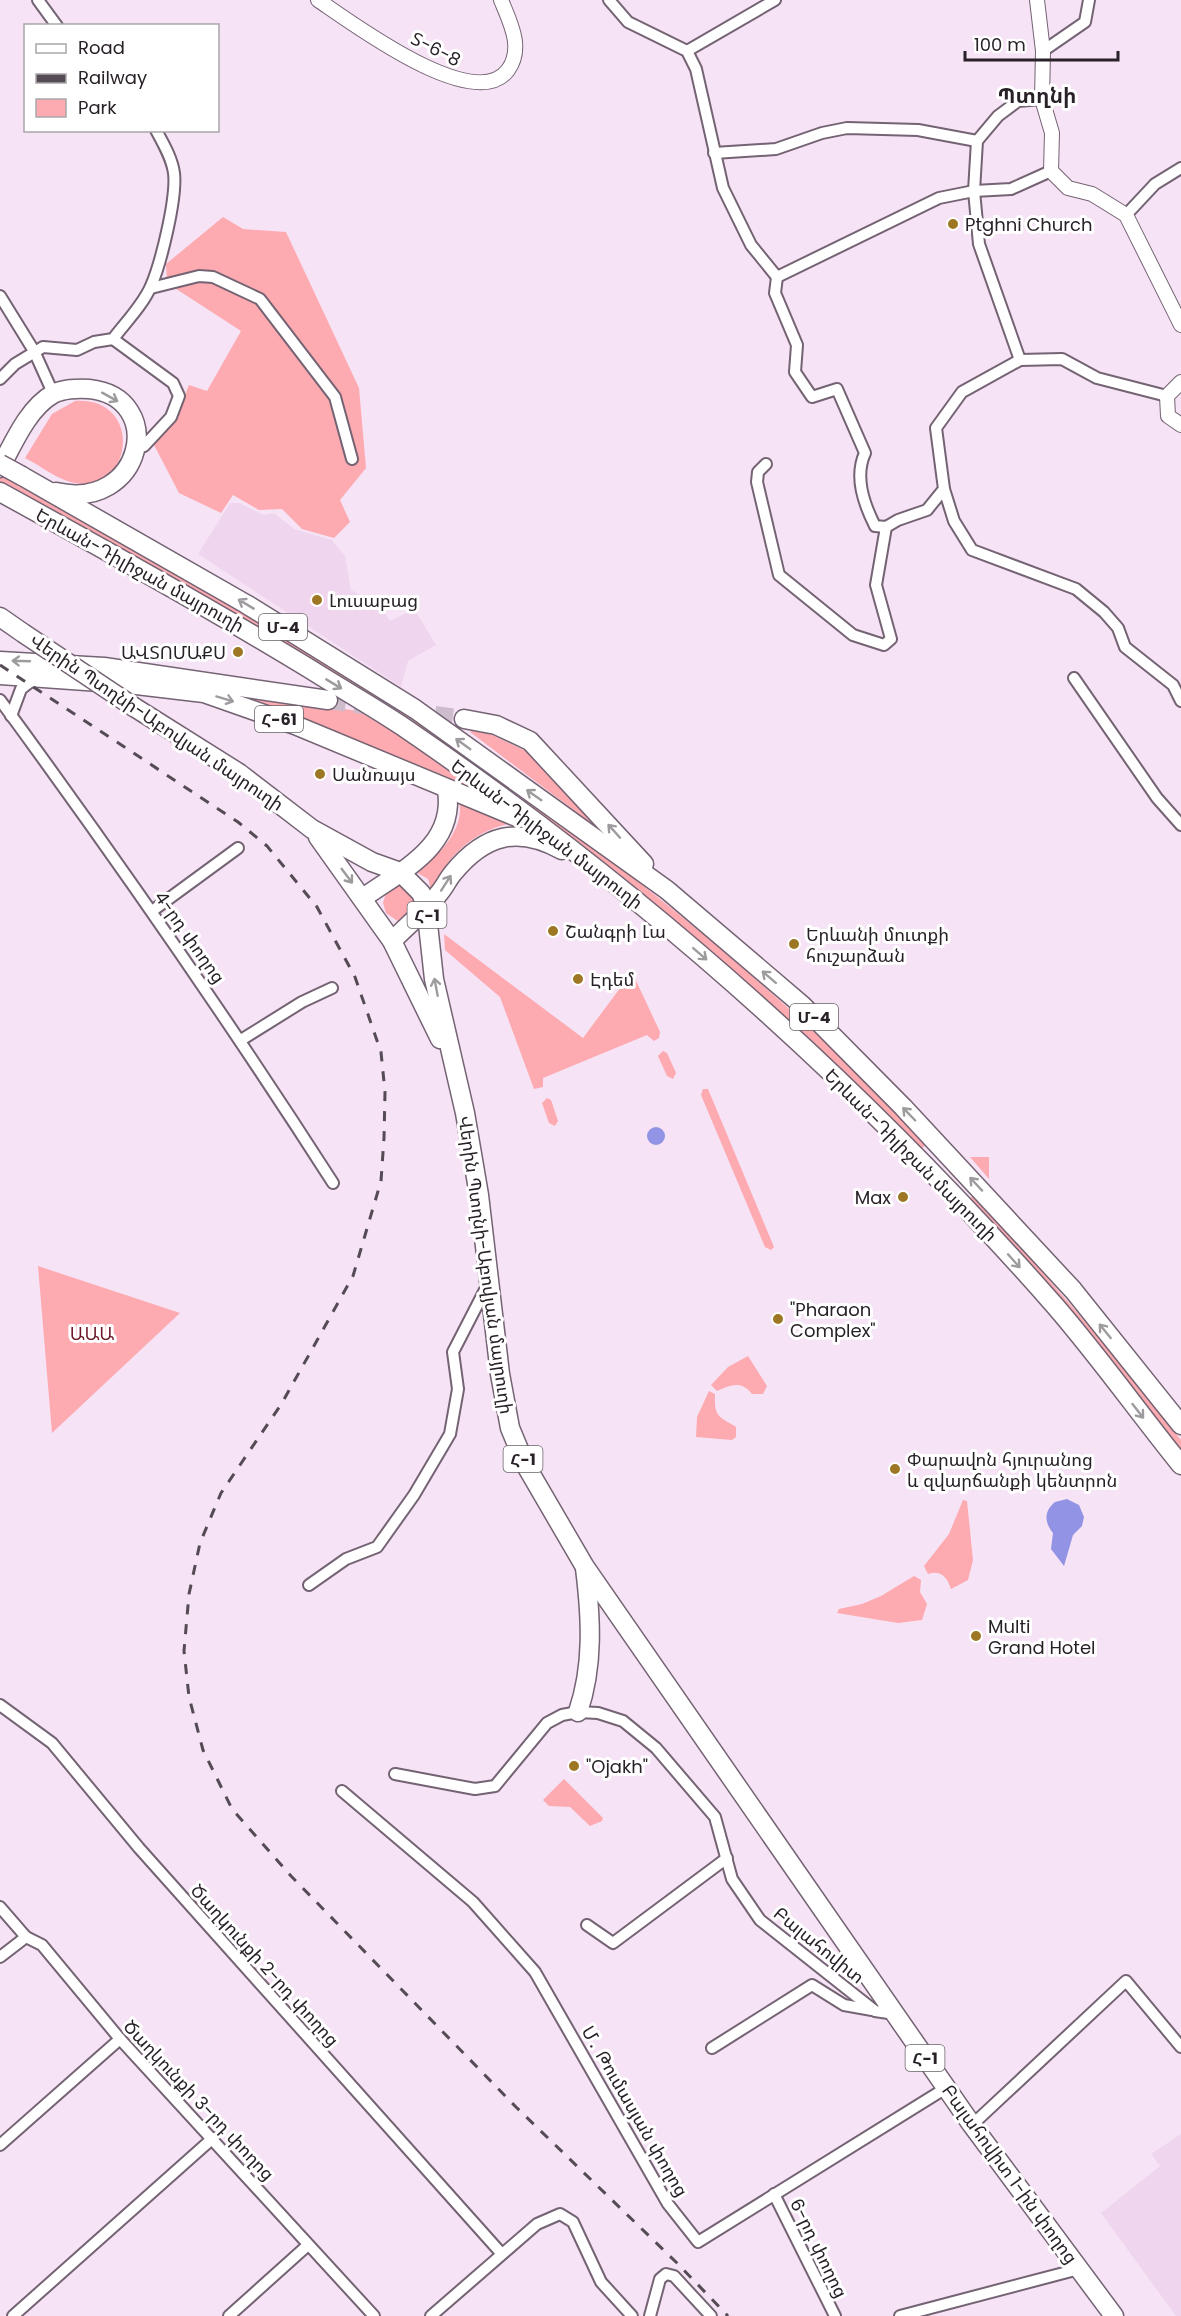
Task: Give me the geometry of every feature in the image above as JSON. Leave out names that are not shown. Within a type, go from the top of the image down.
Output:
[{"type":"main road","points":[[0,466],[29,419],[53,393],[82,388],[112,396],[129,412],[135,424],[137,442],[135,458],[127,470],[116,481],[103,488],[79,495],[46,489]]},
{"type":"main road","name":"Երևան-Դիլիջան մայրուղի","points":[[0,466],[46,489],[246,604],[415,709],[668,890],[802,1005],[903,1107],[1072,1290],[1181,1425]]},
{"type":"main road","name":"Երևան-Դիլիջան մայրուղի","points":[[0,492],[232,621],[400,725],[542,827],[584,862],[656,915],[784,1027],[911,1154],[1058,1310],[1181,1465]]},
{"type":"main road","name":"Վերին Պտղնի-Աբովյան մայրուղի","points":[[0,617],[134,707],[239,773],[312,829],[372,862],[400,872],[413,882],[426,906],[434,979],[452,1065],[465,1113],[500,1374],[510,1428],[525,1464],[585,1567],[744,1794]]},
{"type":"main road","name":"Հ-61","points":[[0,661],[104,667],[328,700]]},
{"type":"main road","name":"Հ-61","points":[[0,675],[204,693],[295,725],[447,790],[542,827]]},
{"type":"main road","points":[[464,719],[496,725],[530,741],[668,890]]},
{"type":"main road","points":[[363,898],[425,853],[442,834],[448,812],[447,790]]},
{"type":"main road","name":"Վերին Պտղնի-Աբովյան մայրուղի","points":[[312,829],[392,941],[452,1065]]},
{"type":"main road","points":[[392,941],[440,892],[452,873],[492,839],[521,836],[558,848],[584,862]]},
{"type":"main road","points":[[578,1712],[585,1691],[590,1654],[591,1625],[585,1567]]},
{"type":"main road","name":"Բալահովիտ 1-ին փողոց","points":[[744,1794],[972,2126],[1114,2316]]},
{"type":"street","points":[[38,0],[56,24]]},
{"type":"street","name":"Տ-6-8","points":[[318,0],[438,74],[460,81],[483,83],[503,76],[511,66],[517,44],[501,0]]},
{"type":"street","points":[[609,0],[628,22],[687,51],[696,69],[723,188],[751,245],[777,277],[775,293],[796,345],[795,372],[812,397],[837,388],[846,405],[865,453],[861,462],[864,503],[876,526],[886,528],[898,520],[927,510],[944,489]]},
{"type":"street","points":[[687,51],[775,0]]},
{"type":"street","points":[[1037,0],[1043,51],[1042,99],[1052,133],[1051,171],[1068,188],[1092,194],[1126,215],[1181,325]]},
{"type":"street","points":[[1043,51],[1085,22],[1089,0]]},
{"type":"street","points":[[1020,360],[979,244],[974,191],[977,141],[998,116],[1018,101],[1042,99]]},
{"type":"street","points":[[714,153],[776,149],[822,133],[847,128],[918,130],[977,141]]},
{"type":"street","points":[[0,379],[15,364],[43,347],[77,350],[94,342],[112,339],[151,288],[168,232],[174,186],[174,171],[157,132]]},
{"type":"street","points":[[1126,215],[1155,184],[1181,168]]},
{"type":"street","points":[[777,277],[939,198],[974,191],[1011,189],[1051,171]]},
{"type":"street","points":[[151,288],[200,276],[213,277],[260,299],[335,397],[352,459]]},
{"type":"street","points":[[0,296],[34,351],[53,393]]},
{"type":"street","points":[[112,339],[173,383],[178,396],[171,417],[144,446],[137,442]]},
{"type":"street","points":[[1167,396],[1097,378],[1062,359],[1020,360],[962,392],[936,428],[944,489],[954,520],[972,550],[1076,589],[1104,612],[1118,628],[1125,647],[1173,685],[1181,701]]},
{"type":"street","points":[[1181,382],[1167,396],[1168,416],[1181,425]]},
{"type":"street","points":[[766,464],[758,472],[757,482],[779,575],[853,635],[884,645],[891,639],[876,585],[886,528]]},
{"type":"street","points":[[11,716],[21,689],[36,678]]},
{"type":"street","points":[[1074,678],[1157,798],[1181,825]]},
{"type":"street","name":"4-րդ փողոց","points":[[0,700],[152,911],[241,1040],[333,1183]]},
{"type":"street","points":[[152,911],[238,848]]},
{"type":"street","points":[[241,1040],[302,1002],[332,988]]},
{"type":"street","points":[[309,1585],[346,1559],[378,1546],[414,1495],[450,1434],[458,1389],[453,1352],[489,1283]]},
{"type":"street","name":"Ծաղկունքի 2-րդ փողոց","points":[[0,1705],[52,1743],[139,1848],[501,2253]]},
{"type":"street","name":"Բալահովիտ","points":[[395,1773],[475,1789],[495,1786],[547,1723],[562,1715],[578,1712],[598,1713],[623,1721],[656,1748],[715,1816],[732,1879],[760,1920],[875,2011],[895,2014]]},
{"type":"street","name":"Մ․ Թումասյան փողոց","points":[[342,1791],[473,1902],[535,1972],[668,2204],[698,2242],[946,2088]]},
{"type":"street","points":[[587,1925],[614,1943],[727,1858]]},
{"type":"street","name":"Ծաղկունքի 3-րդ փողոց","points":[[0,1907],[26,1937],[42,1945],[120,2039],[374,2316]]},
{"type":"street","points":[[0,1957],[26,1937]]},
{"type":"street","points":[[972,2126],[1126,1981],[1181,2047]]},
{"type":"street","points":[[712,2048],[812,1985],[844,2005],[875,2011]]},
{"type":"street","points":[[0,2145],[120,2039]]},
{"type":"street","points":[[13,2316],[213,2138]]},
{"type":"street","name":"6-րդ փողոց","points":[[774,2194],[835,2316]]},
{"type":"street","points":[[431,2316],[501,2253],[544,2220],[560,2214],[573,2222],[601,2282],[632,2316]]},
{"type":"street","points":[[229,2316],[308,2245]]},
{"type":"street","points":[[900,2316],[1079,2269]]},
{"type":"street","points":[[650,2316],[660,2279],[666,2274],[674,2276],[711,2316]]},
{"type":"shaded area","name":"Լուսաբաց","points":[[230,503],[239,503],[264,515],[274,513],[294,529],[332,540],[345,556],[351,590],[382,609],[390,621],[408,612],[416,612],[436,645],[408,661],[401,687],[198,554]]},
{"type":"shaded area","points":[[1181,2134],[1181,2316],[1176,2316],[1101,2213],[1160,2166],[1151,2154]]},
{"type":"green space","points":[[223,217],[243,229],[286,232],[359,388],[366,468],[340,500],[350,522],[334,538],[302,529],[282,509],[259,510],[233,495],[221,513],[179,493],[153,443],[175,420],[189,385],[207,391],[241,331],[167,283],[166,264]]},
{"type":"green space","points":[[75,401],[97,403],[112,413],[121,427],[123,444],[119,460],[110,474],[95,482],[69,481],[25,458],[52,414]]},
{"type":"green space","points":[[0,475],[308,651],[409,713],[448,740],[622,869],[728,955],[830,1047],[927,1144],[920,1150],[817,1047],[729,968],[557,828],[0,484]]},
{"type":"green space","points":[[217,690],[358,711],[398,734],[492,803]]},
{"type":"green space","points":[[478,728],[532,754],[616,842],[470,732]]},
{"type":"green space","points":[[459,801],[508,824],[483,833],[462,848],[445,867],[431,890],[428,879],[414,871],[432,859],[448,842],[458,822]]},
{"type":"green space","points":[[400,884],[420,903],[399,922],[386,913],[383,903],[386,893]]},
{"type":"green space","points":[[444,934],[583,1038],[632,972],[660,1032],[659,1038],[654,1041],[647,1035],[543,1078],[543,1087],[534,1089],[500,997],[445,950]]},
{"type":"green space","points":[[663,1051],[667,1053],[676,1073],[673,1079],[667,1076],[658,1056]]},
{"type":"green space","points":[[703,1089],[708,1089],[774,1247],[771,1250],[765,1247],[701,1095]]},
{"type":"green space","points":[[547,1098],[551,1100],[558,1121],[555,1126],[549,1123],[542,1103]]},
{"type":"green space","points":[[970,1157],[989,1157],[989,1179]]},
{"type":"green space","points":[[975,1194],[1093,1331],[1181,1440],[1181,1453],[968,1200]]},
{"type":"green space","name":"ԱԱԱ","points":[[38,1266],[180,1313],[52,1433]]},
{"type":"green space","points":[[748,1356],[767,1386],[763,1394],[752,1394],[740,1385],[717,1391],[711,1385],[728,1367]]},
{"type":"green space","points":[[709,1391],[715,1394],[715,1408],[719,1415],[736,1427],[736,1437],[732,1440],[696,1437],[697,1417]]},
{"type":"green space","points":[[963,1500],[967,1501],[973,1560],[968,1580],[951,1589],[943,1576],[937,1573],[928,1574],[924,1566],[949,1534]]},
{"type":"green space","points":[[914,1576],[921,1580],[920,1592],[927,1604],[922,1620],[898,1623],[837,1613],[839,1609],[862,1604],[881,1596]]},
{"type":"green space","points":[[564,1779],[603,1818],[602,1821],[590,1826],[570,1807],[549,1806],[543,1800]]},
{"type":"water","points":[[656,1127],[662,1130],[665,1136],[662,1142],[656,1145],[650,1142],[647,1136],[650,1130]]},
{"type":"water","points":[[1067,1499],[1079,1505],[1084,1517],[1082,1526],[1073,1535],[1064,1566],[1051,1549],[1053,1533],[1046,1517],[1055,1502]]},
{"type":"tunnel","points":[[328,700],[464,719]]},
{"type":"railway","points":[[0,665],[238,822],[267,846],[317,907],[355,977],[381,1052],[385,1092],[381,1181],[353,1276],[282,1403],[221,1493],[200,1543],[189,1594],[184,1651],[189,1697],[203,1750],[232,1809],[291,1876],[516,2107],[677,2263],[728,2316]]},
{"type":"place","name":"Ptghni Church","points":[[953,224]]},
{"type":"place","name":"Լուսաբաց","points":[[317,600]]},
{"type":"place","name":"ԱՎՏՈՄԱՔՍ","points":[[238,652]]},
{"type":"place","name":"Սանռայս","points":[[320,774]]},
{"type":"place","name":"Շանգրի Լա","points":[[553,931]]},
{"type":"place","name":"Երևանի մուտքի հուշարձան","points":[[794,944]]},
{"type":"place","name":"Էդեմ","points":[[578,979]]},
{"type":"place","name":"Max","points":[[903,1197]]},
{"type":"place","name":"\"Pharaon Complex\"","points":[[778,1319]]},
{"type":"place","name":"Փարավոն հյուրանոց և զվարճանքի կենտրոն","points":[[895,1469]]},
{"type":"place","name":"Multi Grand Hotel","points":[[976,1636]]},
{"type":"place","name":"\"Ojakh\"","points":[[574,1766]]},
{"type":"district","name":"Պտղնի","points":[[1037,95]]}]
